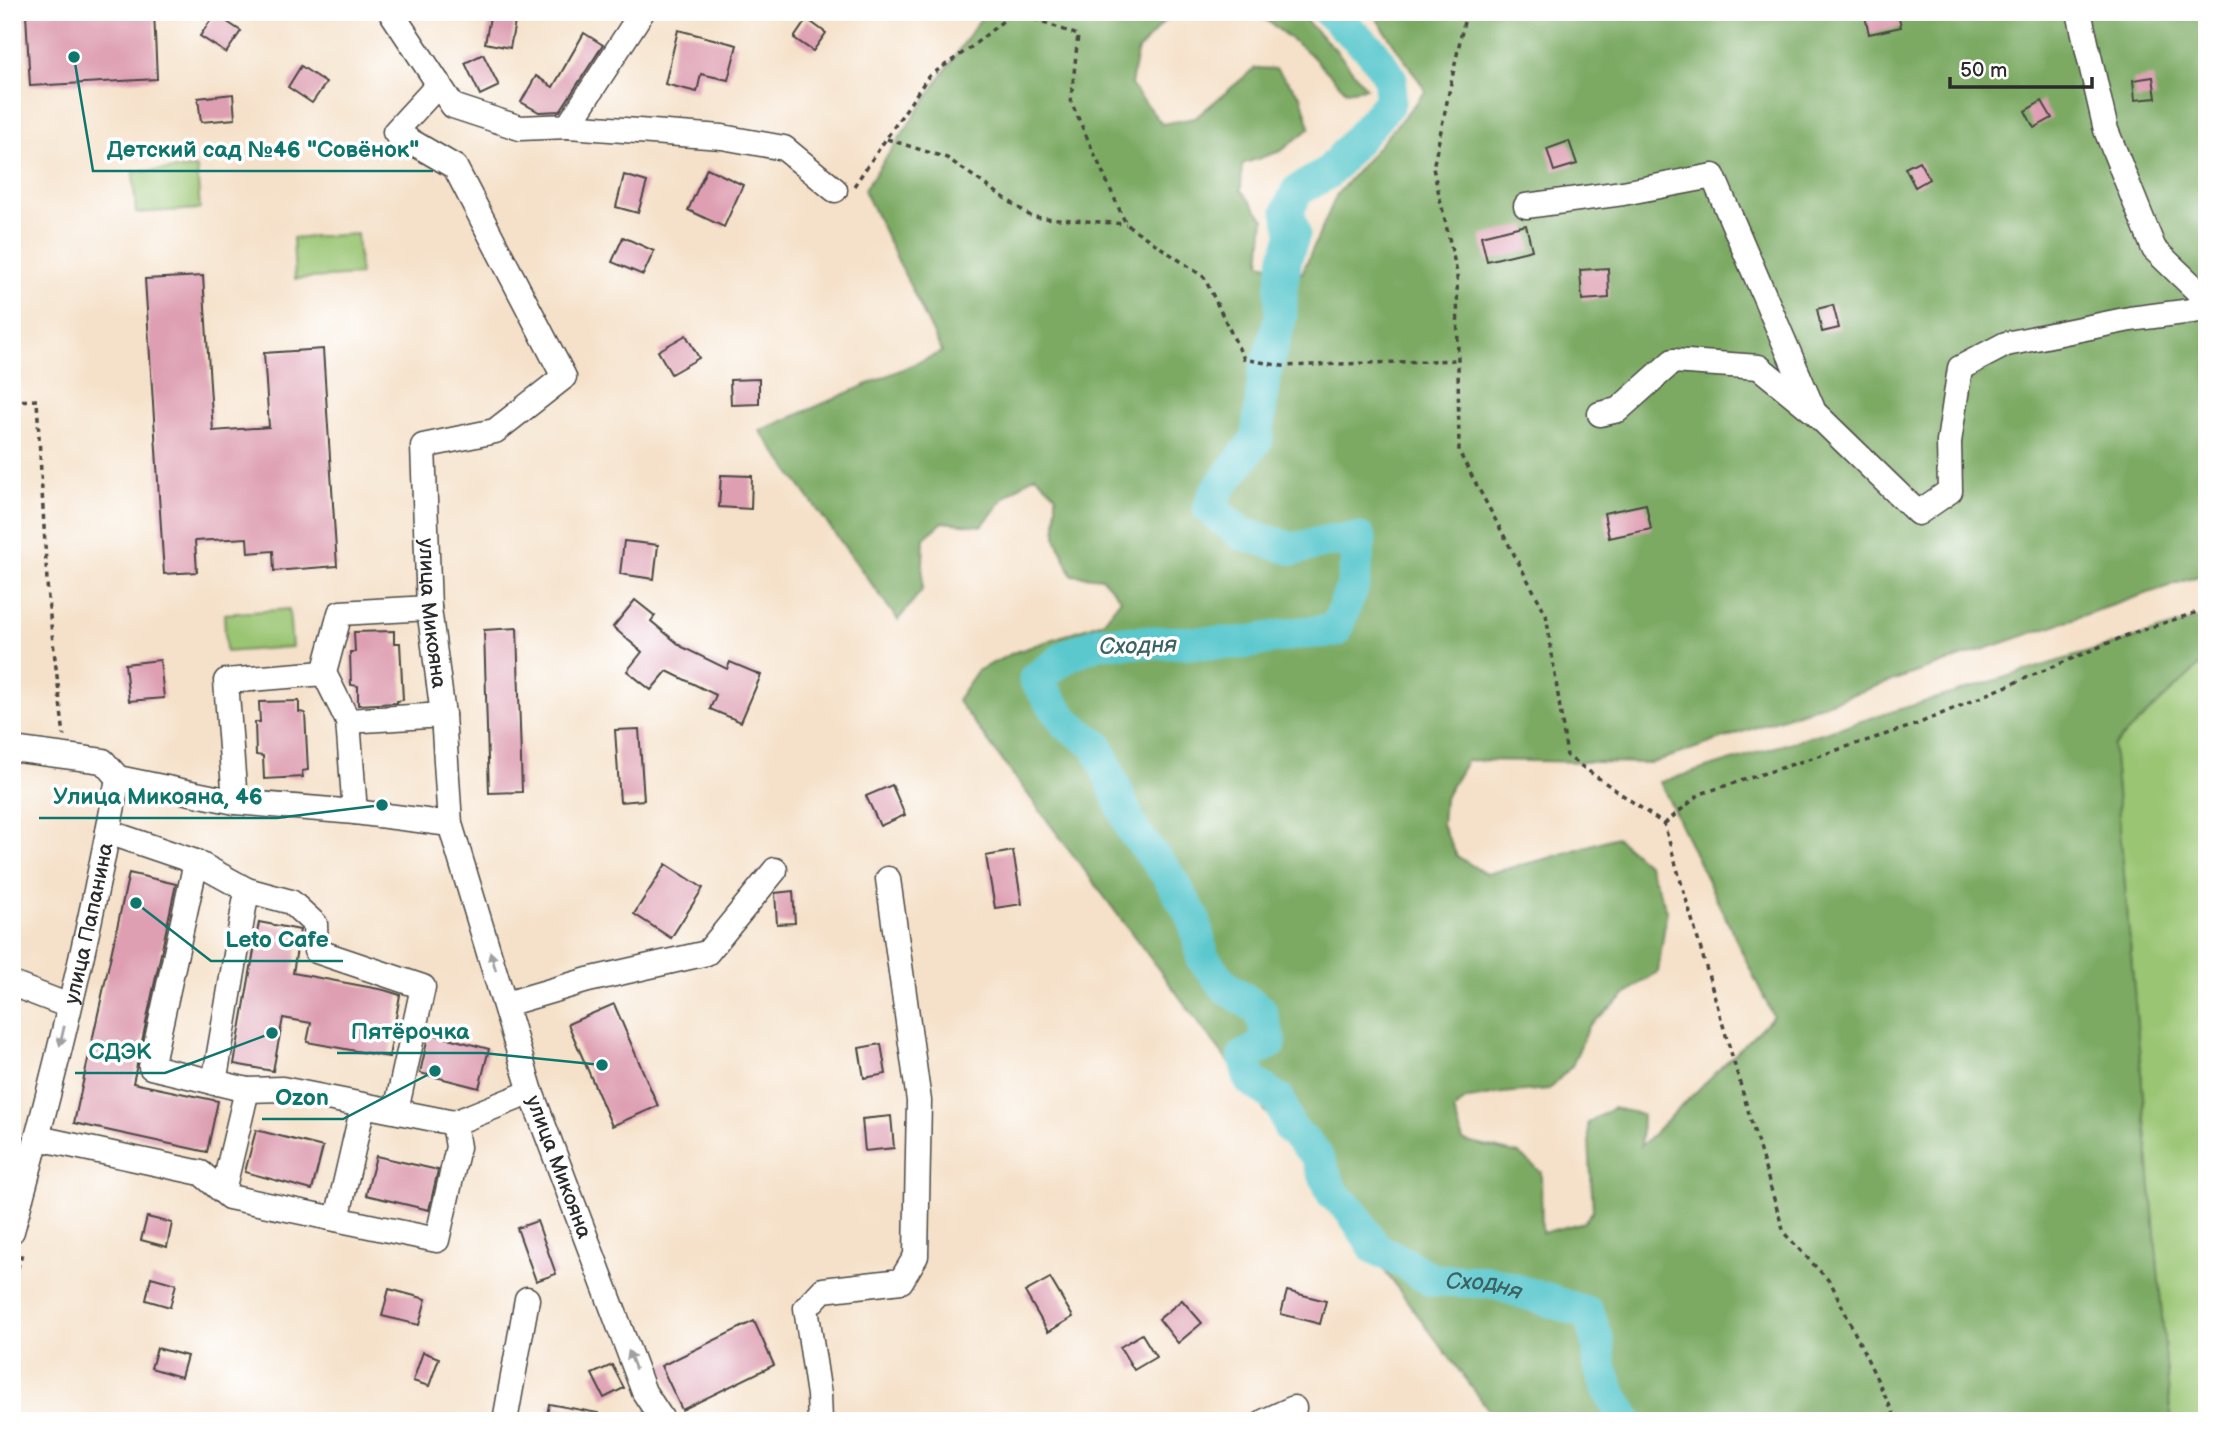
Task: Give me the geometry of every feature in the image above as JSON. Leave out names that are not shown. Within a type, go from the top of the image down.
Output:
[{"type":"street","points":[[391,12],[453,106],[520,128],[568,126],[722,137],[784,148],[835,190]]},
{"type":"street","points":[[568,126],[642,12]]},
{"type":"street","points":[[2079,12],[2106,130],[2154,248],[2207,300]]},
{"type":"street","name":"улица Микояна","points":[[439,84],[395,132],[455,167],[564,377],[495,431],[423,446],[429,608],[443,715],[450,824],[531,1092],[644,1392],[663,1421]]},
{"type":"street","points":[[1526,206],[1623,193],[1713,176],[1814,411]]},
{"type":"street","points":[[1600,414],[1618,410],[1673,361],[1759,367],[1814,411],[1918,513],[1950,491],[1950,442],[1960,368],[2006,344],[2130,319],[2207,309]]},
{"type":"street","points":[[355,812],[348,721],[324,673],[340,613],[429,608]]},
{"type":"street","points":[[235,802],[226,681],[324,673]]},
{"type":"street","points":[[348,721],[443,715]]},
{"type":"street","points":[[12,749],[103,761],[118,778],[235,802],[355,812],[450,824]]},
{"type":"street","name":"улица Папанина","points":[[12,1231],[38,1138],[69,1006],[118,778]]},
{"type":"street","points":[[108,831],[196,862],[247,890],[291,902],[315,924],[316,951],[423,987],[396,1111]]},
{"type":"street","points":[[196,862],[151,1067],[247,1090],[282,1088],[454,1123],[531,1092]]},
{"type":"street","points":[[506,1004],[588,980],[707,953],[775,870]]},
{"type":"street","points":[[820,1421],[819,1395],[806,1308],[823,1290],[901,1281],[916,1256],[919,1101],[888,879]]},
{"type":"street","points":[[214,1083],[247,890]]},
{"type":"street","points":[[12,985],[69,1006]]},
{"type":"street","points":[[223,1191],[247,1090]]},
{"type":"street","points":[[337,1219],[363,1106]]},
{"type":"street","points":[[38,1138],[201,1173],[229,1197],[438,1240],[458,1147],[454,1123]]},
{"type":"street","points":[[505,1421],[527,1299]]},
{"type":"street","points":[[1265,1421],[1294,1408]]},
{"type":"path","points":[[835,190],[856,186],[928,77],[970,48],[1014,12],[1078,35],[1071,102],[1126,224]]},
{"type":"path","points":[[1466,12],[1433,169],[1457,273],[1459,452],[1546,614],[1567,756],[1664,824],[1784,1233],[1831,1283],[1898,1421]]},
{"type":"path","points":[[887,139],[947,158],[1032,217],[1126,224],[1203,277],[1244,359],[1282,366],[1458,360]]},
{"type":"path","points":[[12,401],[37,400],[48,599],[66,755]]},
{"type":"path","points":[[1664,824],[1700,794],[1915,725],[2130,634],[2207,609]]},
{"type":"green space","points":[[985,12],[1191,12],[1165,20],[1137,52],[1131,85],[1162,124],[1195,118],[1255,68],[1276,69],[1301,96],[1310,128],[1281,151],[1242,164],[1241,190],[1264,219],[1260,263],[1302,273],[1337,194],[1426,91],[1372,12],[2207,12],[2207,573],[1652,763],[1467,760],[1444,799],[1442,825],[1457,856],[1486,874],[1616,837],[1648,865],[1667,910],[1658,972],[1636,986],[1589,1026],[1572,1066],[1549,1089],[1464,1100],[1454,1110],[1463,1141],[1519,1154],[1541,1172],[1542,1233],[1584,1222],[1593,1211],[1588,1123],[1613,1108],[1642,1114],[1641,1146],[1773,1016],[1660,782],[2207,616],[2207,658],[2113,746],[2171,1421],[1497,1421],[957,700],[977,671],[1013,653],[1103,622],[1121,599],[1102,578],[1072,575],[1056,538],[1056,495],[1035,475],[1005,497],[982,526],[943,522],[924,538],[922,590],[898,620],[760,431],[942,352],[864,190]]},
{"type":"green space","points":[[1242,12],[1297,12],[1335,49],[1366,88],[1346,91],[1309,53],[1266,20]]},
{"type":"green space","points":[[197,168],[200,209],[136,213],[133,172]]},
{"type":"green space","points":[[357,234],[360,275],[295,279],[293,238]]},
{"type":"green space","points":[[289,609],[292,647],[226,652],[224,614]]},
{"type":"green space","points":[[2207,658],[2207,1421],[2171,1421],[2113,746]]},
{"type":"building","points":[[154,12],[157,79],[30,86],[26,14]]},
{"type":"building","points":[[491,12],[517,12],[510,48],[485,43]]},
{"type":"building","points":[[1864,12],[1898,12],[1901,27],[1869,34]]},
{"type":"building","points":[[215,14],[241,31],[226,53],[200,36]]},
{"type":"building","points":[[807,19],[826,33],[813,51],[794,38]]},
{"type":"building","points":[[678,30],[737,45],[728,80],[701,74],[697,92],[665,84]]},
{"type":"building","points":[[584,33],[603,45],[560,111],[539,112],[521,102],[536,76],[553,87]]},
{"type":"building","points":[[483,54],[499,86],[480,95],[465,63]]},
{"type":"building","points":[[301,66],[326,83],[312,103],[288,87]]},
{"type":"building","points":[[2153,77],[2156,98],[2135,100],[2133,80]]},
{"type":"building","points":[[233,94],[235,119],[201,122],[198,98]]},
{"type":"building","points":[[2042,101],[2052,118],[2034,128],[2025,111]]},
{"type":"building","points":[[1569,141],[1577,164],[1554,171],[1547,149]]},
{"type":"building","points":[[1919,161],[1929,179],[1915,187],[1905,168]]},
{"type":"building","points":[[707,168],[743,185],[724,227],[688,210]]},
{"type":"building","points":[[624,175],[647,182],[638,213],[616,207]]},
{"type":"building","points":[[1526,225],[1532,250],[1487,261],[1481,236]]},
{"type":"building","points":[[623,237],[654,251],[643,275],[612,262]]},
{"type":"building","points":[[1608,268],[1609,298],[1582,300],[1580,270]]},
{"type":"building","points":[[203,276],[213,431],[269,427],[264,353],[323,349],[337,566],[274,571],[273,551],[248,553],[247,538],[195,541],[197,572],[164,574],[145,279]]},
{"type":"building","points":[[1833,305],[1839,328],[1822,332],[1817,309]]},
{"type":"building","points":[[686,335],[699,358],[671,374],[658,351]]},
{"type":"building","points":[[759,379],[759,404],[731,405],[730,380]]},
{"type":"building","points":[[721,475],[752,476],[751,509],[719,507]]},
{"type":"building","points":[[1646,504],[1651,529],[1609,538],[1604,513]]},
{"type":"building","points":[[624,541],[658,545],[654,579],[620,574]]},
{"type":"building","points":[[635,600],[655,616],[651,621],[682,647],[727,669],[730,662],[761,675],[741,722],[710,709],[716,695],[667,671],[651,690],[627,671],[642,652],[613,627]]},
{"type":"building","points":[[517,628],[522,792],[489,793],[484,630]]},
{"type":"building","points":[[394,631],[394,643],[400,643],[403,700],[397,703],[358,705],[358,686],[351,685],[350,652],[355,652],[354,632]]},
{"type":"building","points":[[160,660],[164,698],[129,701],[125,664]]},
{"type":"building","points":[[299,701],[299,712],[305,713],[308,770],[302,771],[303,777],[264,779],[263,756],[256,755],[255,722],[260,722],[259,702]]},
{"type":"building","points":[[639,729],[644,800],[620,802],[615,730]]},
{"type":"building","points":[[892,785],[905,815],[880,826],[866,796]]},
{"type":"building","points":[[1013,851],[1022,904],[995,908],[986,856]]},
{"type":"building","points":[[666,864],[703,888],[671,938],[634,914]]},
{"type":"building","points":[[129,873],[176,884],[133,1083],[218,1101],[207,1152],[74,1123]]},
{"type":"building","points":[[793,891],[795,923],[777,924],[775,893]]},
{"type":"building","points":[[259,922],[300,930],[293,973],[400,995],[389,1057],[307,1042],[311,1023],[283,1018],[273,1071],[234,1064]]},
{"type":"building","points":[[614,1004],[658,1106],[612,1126],[568,1024]]},
{"type":"building","points":[[429,1033],[489,1049],[479,1088],[420,1073]]},
{"type":"building","points":[[881,1044],[886,1074],[864,1078],[859,1048]]},
{"type":"building","points":[[891,1116],[894,1148],[865,1151],[862,1119]]},
{"type":"building","points":[[256,1130],[323,1147],[312,1190],[245,1172]]},
{"type":"building","points":[[376,1156],[438,1170],[429,1210],[366,1195]]},
{"type":"building","points":[[147,1217],[172,1223],[167,1247],[141,1240]]},
{"type":"building","points":[[537,1221],[556,1274],[536,1281],[517,1228]]},
{"type":"building","points":[[151,1277],[176,1284],[170,1307],[146,1300]]},
{"type":"building","points":[[1050,1278],[1073,1317],[1048,1332],[1025,1292]]},
{"type":"building","points":[[389,1289],[426,1299],[419,1325],[382,1316]]},
{"type":"building","points":[[1287,1291],[1326,1301],[1320,1324],[1281,1314]]},
{"type":"building","points":[[1182,1300],[1202,1323],[1178,1343],[1159,1319]]},
{"type":"building","points":[[754,1321],[774,1365],[682,1410],[661,1366]]},
{"type":"building","points":[[1142,1334],[1156,1357],[1134,1370],[1120,1347]]},
{"type":"building","points":[[157,1348],[187,1356],[181,1377],[151,1368]]},
{"type":"building","points":[[423,1352],[439,1358],[429,1386],[413,1381]]},
{"type":"building","points":[[612,1365],[624,1388],[604,1398],[592,1374]]},
{"type":"building","points":[[549,1404],[598,1413],[597,1421],[546,1421]]},
{"type":"waterway","name":"Сходня","points":[[1329,12],[1373,52],[1391,79],[1389,103],[1328,173],[1297,191],[1288,211],[1294,234],[1286,257],[1281,289],[1281,316],[1264,376],[1257,439],[1216,492],[1209,508],[1242,534],[1294,549],[1328,541],[1360,539],[1353,585],[1335,631],[1300,633],[1242,643],[1100,642],[1070,654],[1035,679],[1066,723],[1097,746],[1133,831],[1168,875],[1194,919],[1203,959],[1226,987],[1260,1010],[1270,1043],[1244,1056],[1250,1080],[1279,1100],[1289,1127],[1315,1153],[1333,1194],[1352,1212],[1375,1248],[1431,1280],[1491,1282],[1588,1313],[1598,1341],[1600,1367],[1611,1395],[1627,1421]]},
{"type":"place","name":"Детский сад №46 \"Совёнок\"","points":[[74,57]]},
{"type":"place","name":"Улица Микояна, 46","points":[[382,805]]},
{"type":"place","name":"Leto Cafe","points":[[136,903]]},
{"type":"place","name":"СДЭК","points":[[272,1033]]},
{"type":"place","name":"Пятёрочка","points":[[602,1065]]},
{"type":"place","name":"Ozon","points":[[435,1071]]}]
